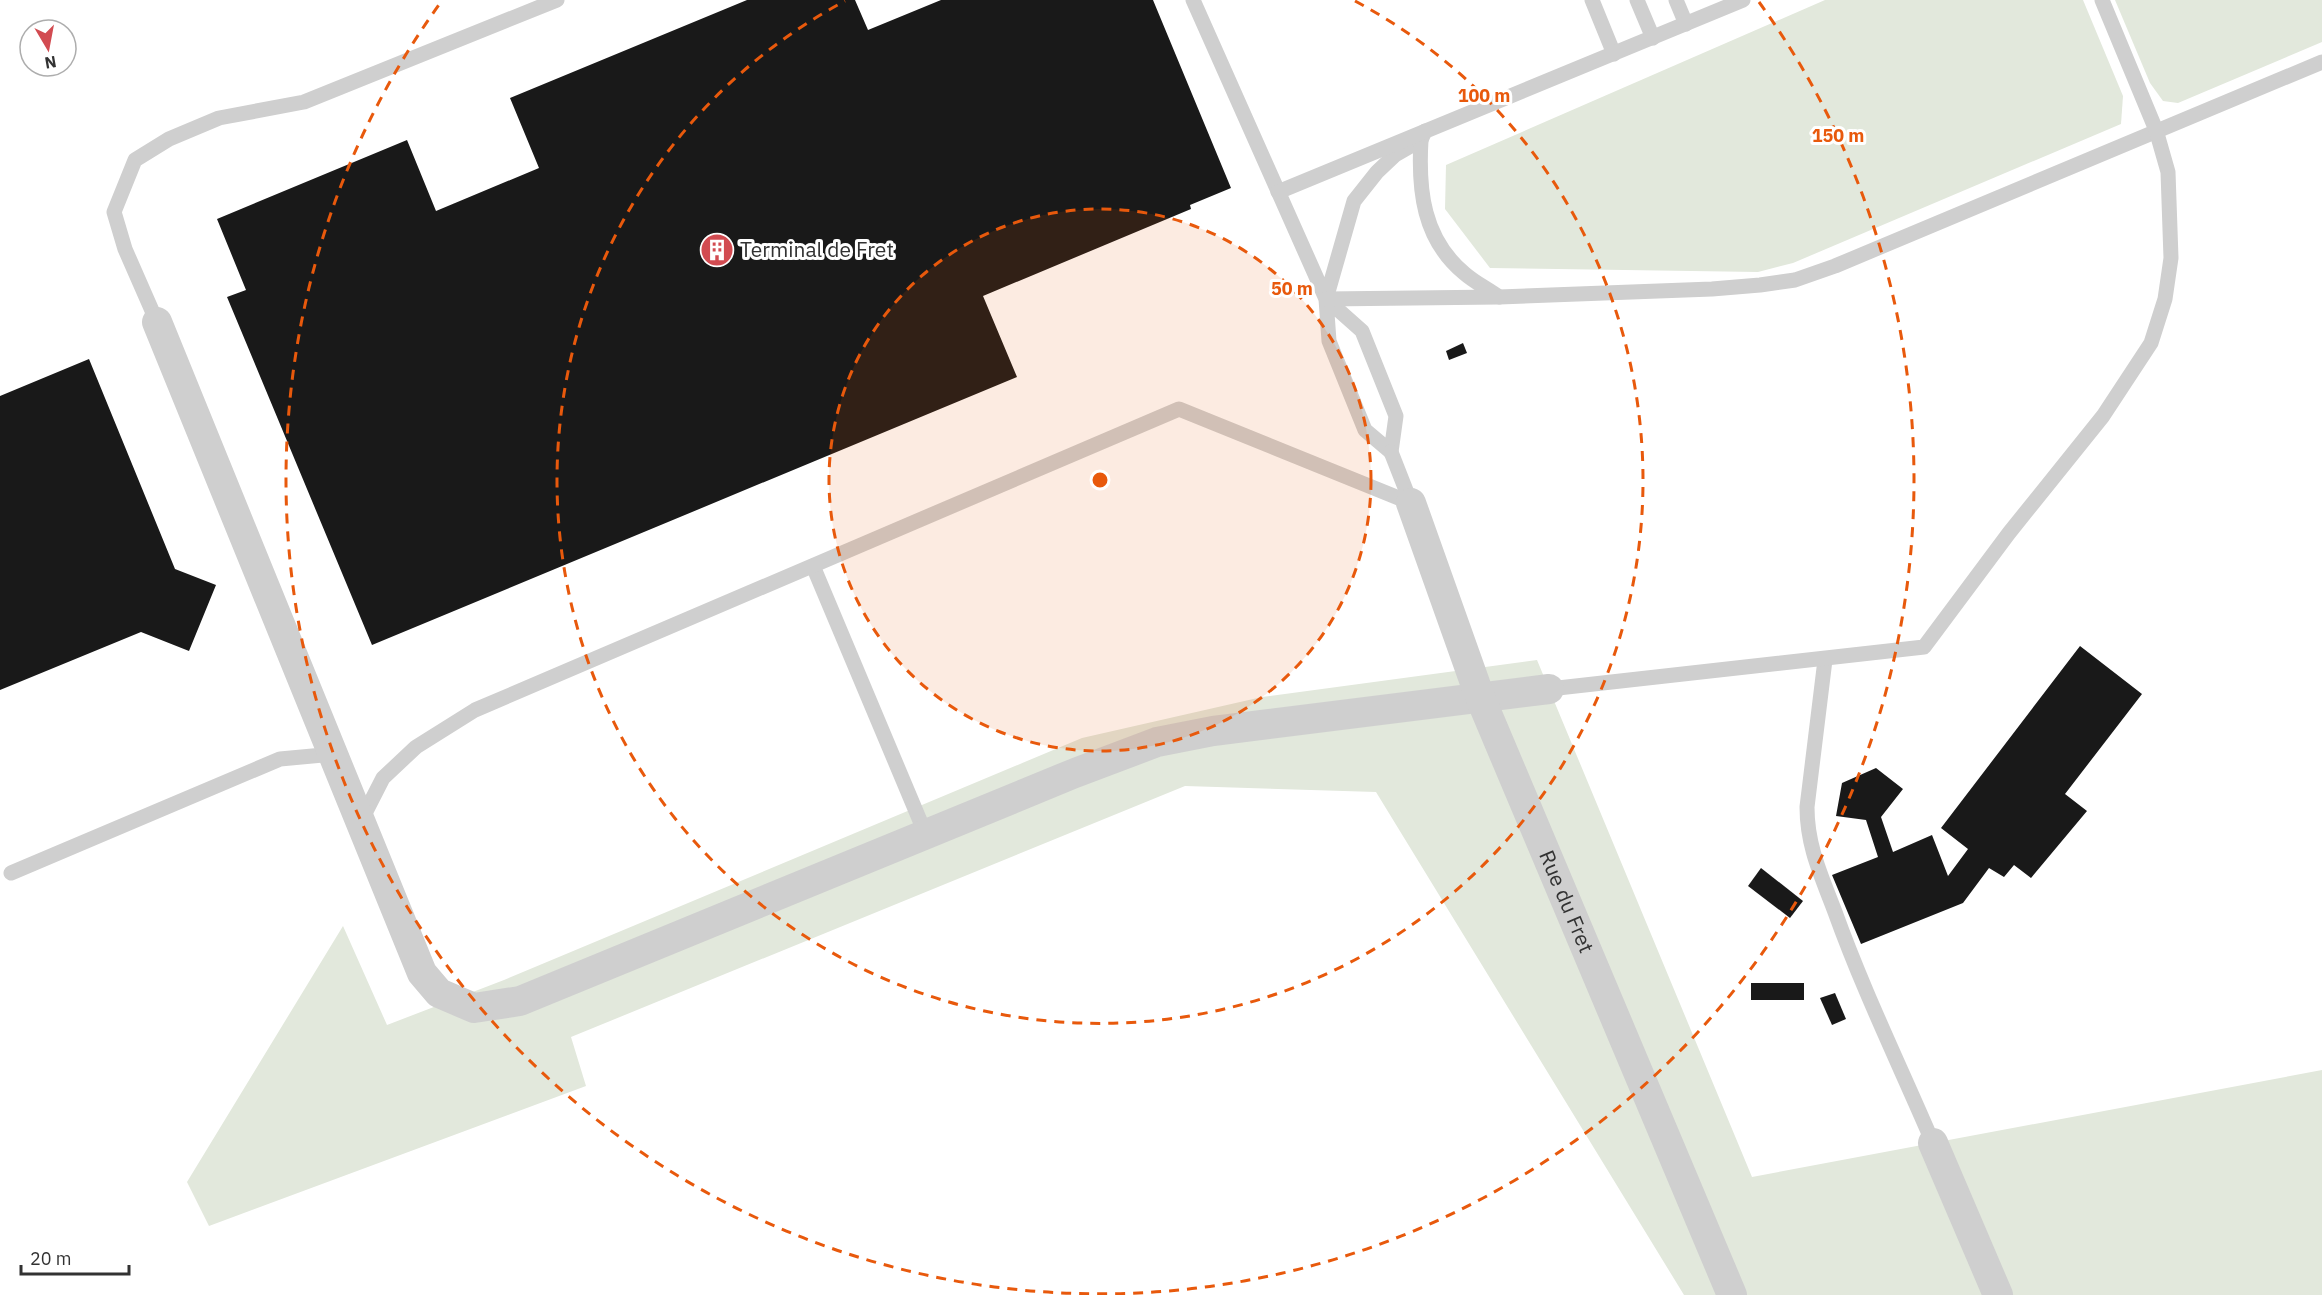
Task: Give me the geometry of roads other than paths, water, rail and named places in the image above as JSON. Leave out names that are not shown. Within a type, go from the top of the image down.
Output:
[{"type":"street","points":[[157,322],[422,972],[439,993],[474,1008],[520,1000],[1075,773],[1157,742],[1213,731],[1549,689]]},
{"type":"street","name":"Rue du Fret","points":[[1411,503],[1480,696],[1732,1295]]},
{"type":"street","points":[[1933,1143],[1998,1295]]},
{"type":"lane","points":[[157,322],[125,249],[114,212],[135,160],[169,139],[219,118],[304,102],[557,0]]},
{"type":"lane","points":[[1193,0],[1326,299],[1362,331],[1396,416],[1391,452]]},
{"type":"lane","points":[[1592,0],[1614,54]]},
{"type":"lane","points":[[1637,0],[1653,38]]},
{"type":"lane","points":[[1676,0],[1686,24]]},
{"type":"lane","points":[[1278,192],[1423,135],[1686,24],[1708,7],[1743,0]]},
{"type":"lane","points":[[1549,689],[1825,660],[1924,647],[2009,533],[2103,416],[2151,343],[2165,298],[2171,258],[2168,172],[2156,130],[2102,0]]},
{"type":"lane","points":[[1326,299],[1499,297],[1712,289],[1795,280],[1835,266],[2322,62]]},
{"type":"lane","points":[[1423,135],[1420,168],[1421,191],[1427,220],[1435,240],[1449,259],[1465,274],[1499,297]]},
{"type":"lane","points":[[1411,503],[1391,452],[1365,430],[1329,341],[1326,299],[1354,201],[1377,172],[1395,155],[1423,135]]},
{"type":"lane","points":[[360,822],[383,778],[416,747],[475,710],[1179,409],[1411,503]]},
{"type":"lane","points":[[813,566],[926,835]]},
{"type":"lane","points":[[1825,660],[1807,807],[1807,831],[1846,942],[1933,1143]]},
{"type":"lane","points":[[11,873],[280,759],[334,754]]},
{"type":"place","name":"Terminal de Fret","points":[[717,250]]}]
